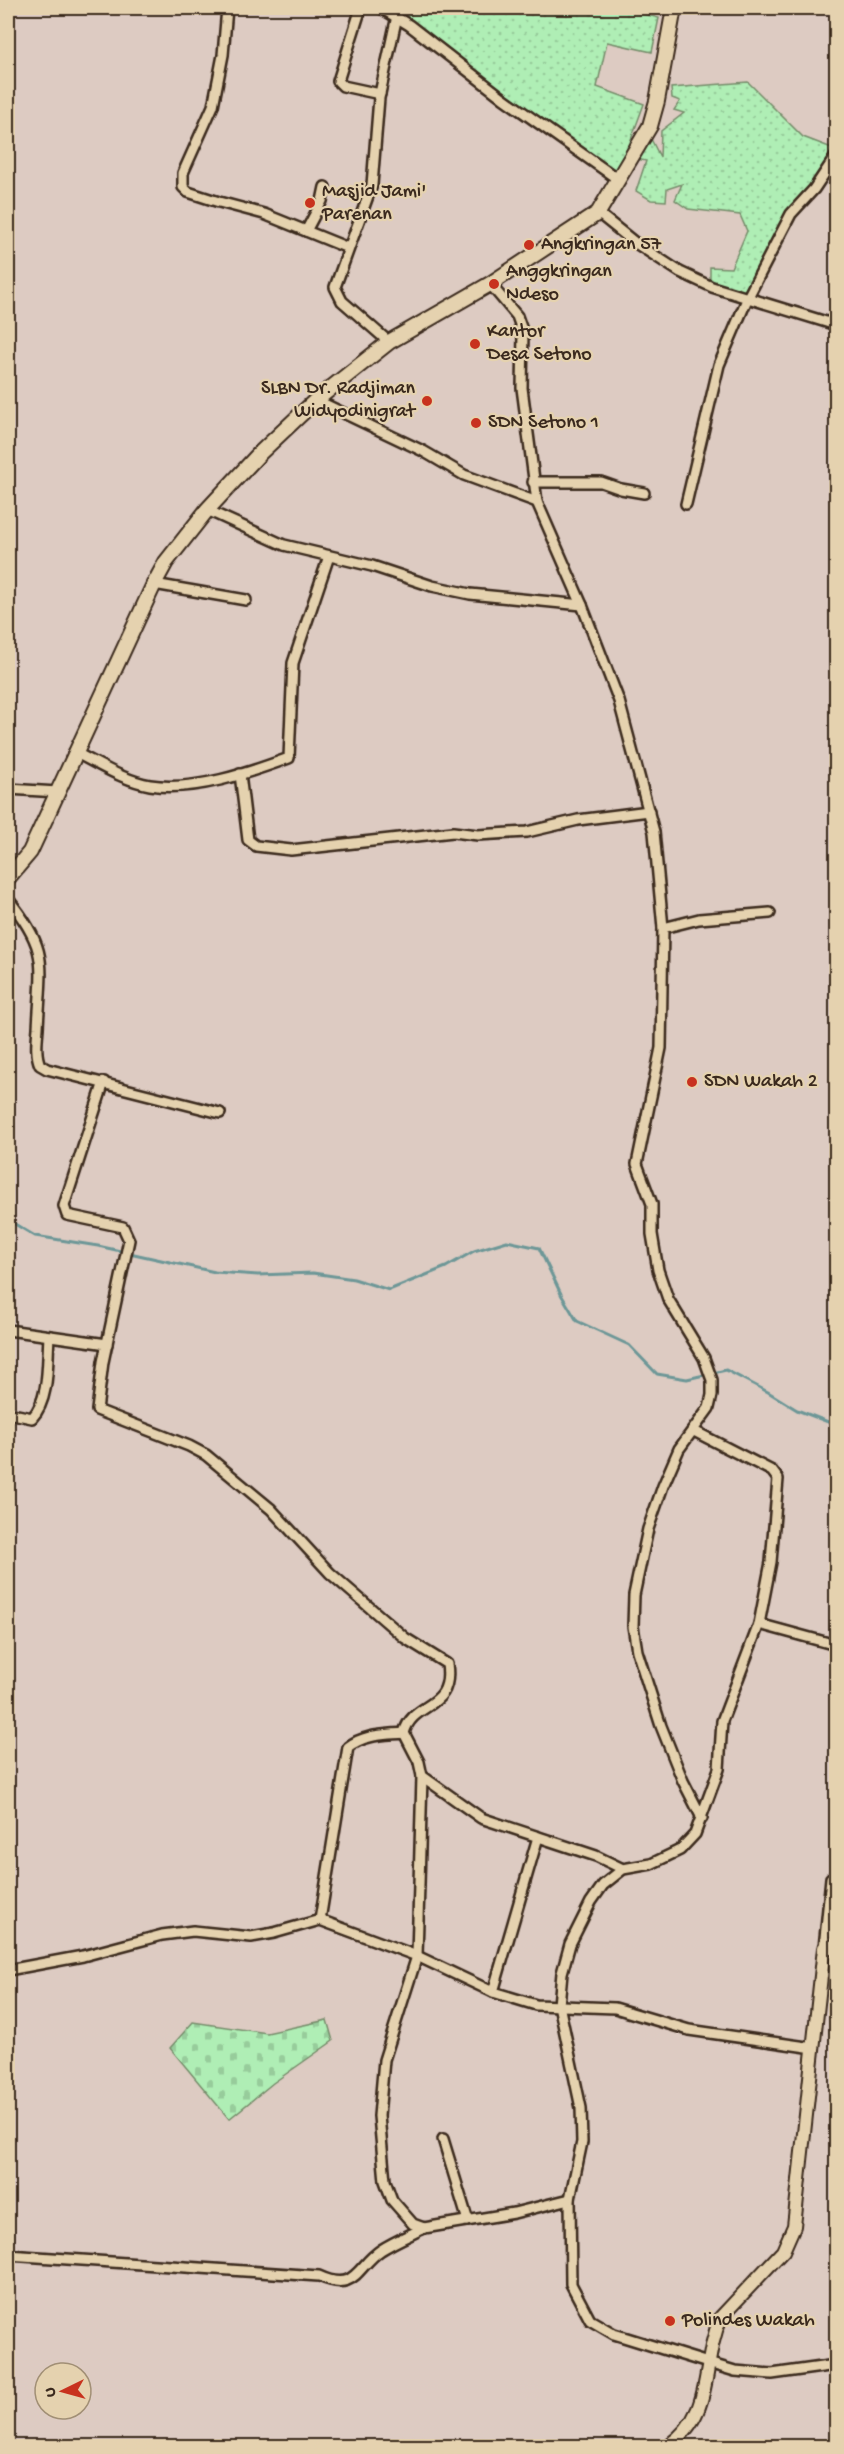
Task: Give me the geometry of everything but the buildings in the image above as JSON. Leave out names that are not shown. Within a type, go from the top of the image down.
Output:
[{"type":"main road","points":[[8,878],[25,860],[58,792],[74,752],[166,562],[207,510],[260,453],[316,400],[389,342],[490,284],[598,213],[620,180],[650,126],[657,101],[674,8]]},
{"type":"street","points":[[227,8],[223,56],[213,106],[183,173],[183,187],[188,192],[264,214],[348,248]]},
{"type":"street","points":[[361,8],[338,81],[343,86],[380,94]]},
{"type":"street","points":[[381,8],[397,16],[502,98],[620,180]]},
{"type":"street","points":[[389,342],[337,295],[337,279],[372,185],[380,94],[397,16]]},
{"type":"street","points":[[686,504],[719,365],[748,297],[791,214],[831,167],[837,156]]},
{"type":"street","points":[[306,231],[322,201],[325,187]]},
{"type":"street","points":[[598,213],[634,242],[680,272],[712,287],[837,325]]},
{"type":"street","points":[[490,284],[521,324],[524,346],[522,388],[537,502],[582,605],[619,700],[649,811],[656,848],[663,928],[661,1048],[637,1164],[652,1204],[653,1242],[658,1270],[668,1299],[704,1358],[712,1380],[709,1408],[679,1449],[648,1529],[634,1595],[633,1626],[638,1651],[661,1726],[683,1781],[702,1818]]},
{"type":"street","points":[[316,400],[423,451],[464,475],[537,502]]},
{"type":"street","points":[[533,482],[601,482],[621,489],[644,493]]},
{"type":"street","points":[[207,510],[284,545],[470,594],[582,605]]},
{"type":"street","points":[[74,752],[150,785],[190,784],[240,774],[289,758],[293,663],[329,556]]},
{"type":"street","points":[[154,584],[246,600]]},
{"type":"street","points":[[240,774],[248,840],[266,849],[328,847],[453,832],[478,835],[527,832],[578,820],[649,811]]},
{"type":"street","points":[[8,789],[58,792]]},
{"type":"street","points":[[8,899],[28,924],[40,950],[38,1060],[47,1069],[220,1113]]},
{"type":"street","points":[[663,928],[699,919],[770,913]]},
{"type":"street","points":[[104,1082],[64,1206],[67,1215],[118,1224],[128,1234],[127,1256],[96,1406],[98,1413],[130,1422],[206,1455],[271,1509],[330,1573],[405,1638],[447,1664],[449,1680],[444,1692],[434,1704],[412,1718],[404,1733]]},
{"type":"street","points":[[8,1330],[107,1344]]},
{"type":"street","points":[[8,1413],[32,1418],[40,1407],[47,1376],[49,1337]]},
{"type":"street","points":[[694,1431],[772,1471],[778,1479],[771,1562],[759,1624],[722,1721],[719,1769],[695,1834],[680,1850],[651,1864],[623,1869],[603,1885],[591,1902],[570,1944],[562,1973],[559,2005],[581,2108],[582,2142],[570,2199],[571,2284],[590,2320],[614,2334],[708,2363],[735,2371],[772,2374],[837,2365]]},
{"type":"street","points":[[759,1624],[837,1645]]},
{"type":"street","points":[[404,1733],[419,1762],[422,1776],[417,1956],[384,2060],[379,2116],[385,2181],[392,2200],[407,2219],[424,2228]]},
{"type":"street","points":[[320,1920],[348,1747],[358,1739],[404,1733]]},
{"type":"street","points":[[422,1776],[481,1818],[597,1856],[623,1869]]},
{"type":"street","points":[[493,1992],[538,1837]]},
{"type":"street","points":[[668,2446],[690,2428],[702,2399],[708,2363],[721,2317],[783,2251],[794,2226],[814,2048],[820,1965],[830,1947],[831,1878]]},
{"type":"street","points":[[8,1970],[83,1956],[162,1935],[193,1931],[251,1937],[274,1934],[320,1920],[417,1956],[493,1992],[536,2005],[615,2008],[689,2030],[814,2048]]},
{"type":"street","points":[[443,2139],[468,2221]]},
{"type":"street","points":[[8,2255],[319,2276],[342,2282],[354,2278],[381,2250],[424,2228],[570,2199]]},
{"type":"green space","points":[[403,8],[620,8],[659,18],[652,52],[607,42],[597,87],[644,104],[629,145],[614,172],[581,151],[401,13]]},
{"type":"green space","points":[[748,82],[803,137],[832,148],[831,167],[791,214],[748,297],[710,280],[710,267],[731,268],[747,231],[740,215],[688,209],[675,200],[682,184],[667,189],[666,201],[651,200],[636,191],[646,161],[637,159],[650,137],[660,157],[661,131],[684,113],[674,110],[680,101],[672,98],[671,88]]},
{"type":"green space","points":[[327,2020],[333,2041],[273,2083],[229,2119],[170,2048],[193,2022],[267,2033]]},
{"type":"waterway","points":[[8,1220],[35,1236],[98,1246],[215,1272],[258,1275],[313,1273],[354,1279],[389,1290],[446,1267],[474,1251],[507,1241],[539,1248],[577,1321],[629,1345],[657,1374],[687,1379],[726,1370],[797,1410],[836,1425]]},
{"type":"place","name":"Masjid Jami' Parenan","points":[[310,203]]},
{"type":"place","name":"Angkringan 57","points":[[529,245]]},
{"type":"place","name":"Anggkringan Ndeso","points":[[494,284]]},
{"type":"place","name":"Kantor Desa Setono","points":[[475,344]]},
{"type":"place","name":"SLBN Dr. Radjiman Widyodinigrat","points":[[427,401]]},
{"type":"place","name":"SDN Setono 1","points":[[476,423]]},
{"type":"place","name":"SDN Wakah 2","points":[[692,1082]]},
{"type":"place","name":"Polindes Wakah","points":[[670,2321]]}]
